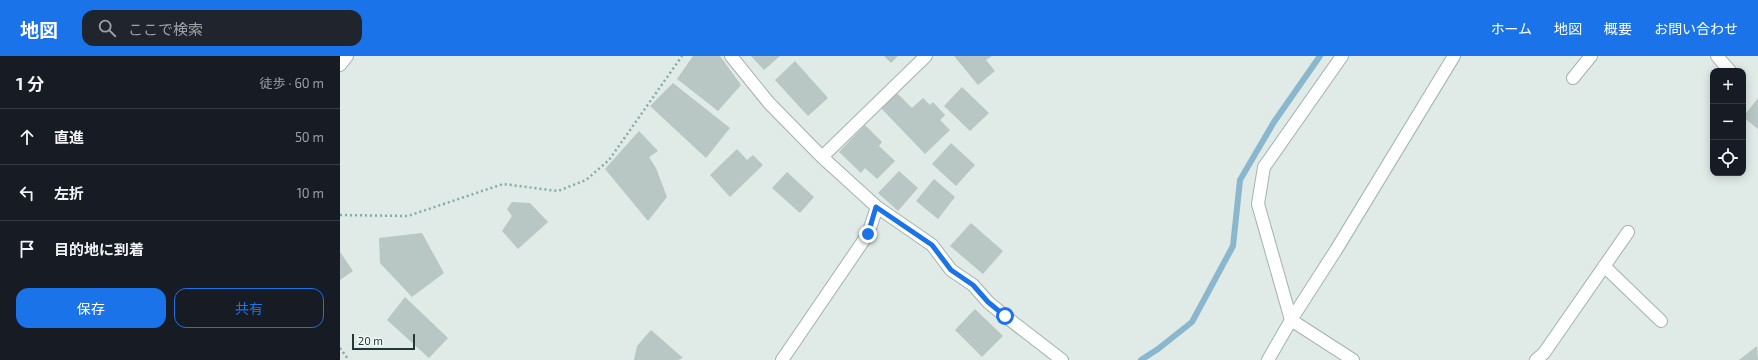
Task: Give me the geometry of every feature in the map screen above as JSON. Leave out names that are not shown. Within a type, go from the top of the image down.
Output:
[{"type":"street","points":[[340,65],[347,56]]},
{"type":"street","points":[[732,56],[769,103],[822,157],[876,207],[932,245],[951,270],[973,285],[988,302],[1062,360]]},
{"type":"street","points":[[822,157],[926,56]]},
{"type":"street","points":[[1342,56],[1264,167],[1258,204],[1291,320],[1353,360]]},
{"type":"street","points":[[1268,360],[1291,320],[1336,250],[1454,56]]},
{"type":"street","points":[[1573,78],[1591,56]]},
{"type":"street","points":[[1717,56],[1727,68]]},
{"type":"street","points":[[782,360],[868,234],[876,207]]},
{"type":"street","points":[[1536,360],[1544,353],[1628,232]]},
{"type":"street","points":[[1604,266],[1660,321]]},
{"type":"path","points":[[340,215],[408,216],[503,184],[558,190],[586,180],[609,160],[682,56]]},
{"type":"path","points":[[340,348],[348,359]]},
{"type":"building","points":[[693,56],[720,56],[741,85],[718,111],[677,79]]},
{"type":"building","points":[[751,56],[780,56],[764,70]]},
{"type":"building","points":[[884,56],[898,56],[891,63]]},
{"type":"building","points":[[954,56],[992,56],[986,60],[995,71],[978,85]]},
{"type":"building","points":[[795,61],[828,98],[808,116],[775,80]]},
{"type":"building","points":[[673,83],[730,128],[706,158],[650,106]]},
{"type":"building","points":[[962,87],[989,113],[970,131],[944,106]]},
{"type":"building","points":[[895,91],[912,108],[923,98],[930,105],[933,102],[945,115],[940,120],[950,130],[925,154],[879,106]]},
{"type":"building","points":[[1758,98],[1758,129],[1746,119],[1746,113]]},
{"type":"building","points":[[865,125],[882,142],[879,146],[895,161],[877,179],[865,168],[861,173],[839,152]]},
{"type":"building","points":[[639,131],[658,151],[649,157],[656,168],[667,197],[648,221],[605,169]]},
{"type":"building","points":[[951,143],[975,165],[956,186],[932,164]]},
{"type":"building","points":[[737,149],[747,160],[753,155],[763,165],[730,197],[710,175]]},
{"type":"building","points":[[899,171],[918,188],[898,211],[878,193]]},
{"type":"building","points":[[787,172],[814,197],[800,213],[772,188]]},
{"type":"building","points":[[934,179],[955,197],[938,219],[916,201]]},
{"type":"building","points":[[512,202],[530,203],[548,222],[518,249],[502,231],[512,216],[507,209]]},
{"type":"building","points":[[971,223],[1003,251],[983,274],[950,246]]},
{"type":"building","points":[[422,233],[444,273],[412,297],[380,263],[379,238]]},
{"type":"building","points":[[340,252],[353,271],[340,280]]},
{"type":"building","points":[[405,297],[448,338],[429,358],[387,320]]},
{"type":"building","points":[[975,309],[1003,336],[982,357],[955,330]]},
{"type":"building","points":[[651,330],[683,358],[678,360],[634,360],[637,346]]},
{"type":"building","points":[[1757,346],[1758,360],[1739,360]]},
{"type":"waterway","points":[[1141,360],[1158,349],[1192,322],[1233,246],[1240,180],[1274,122],[1320,56]]},
{"type":"route","points":[[868,234],[876,207],[932,245],[951,270],[973,285],[988,302],[1005,316]]}]
